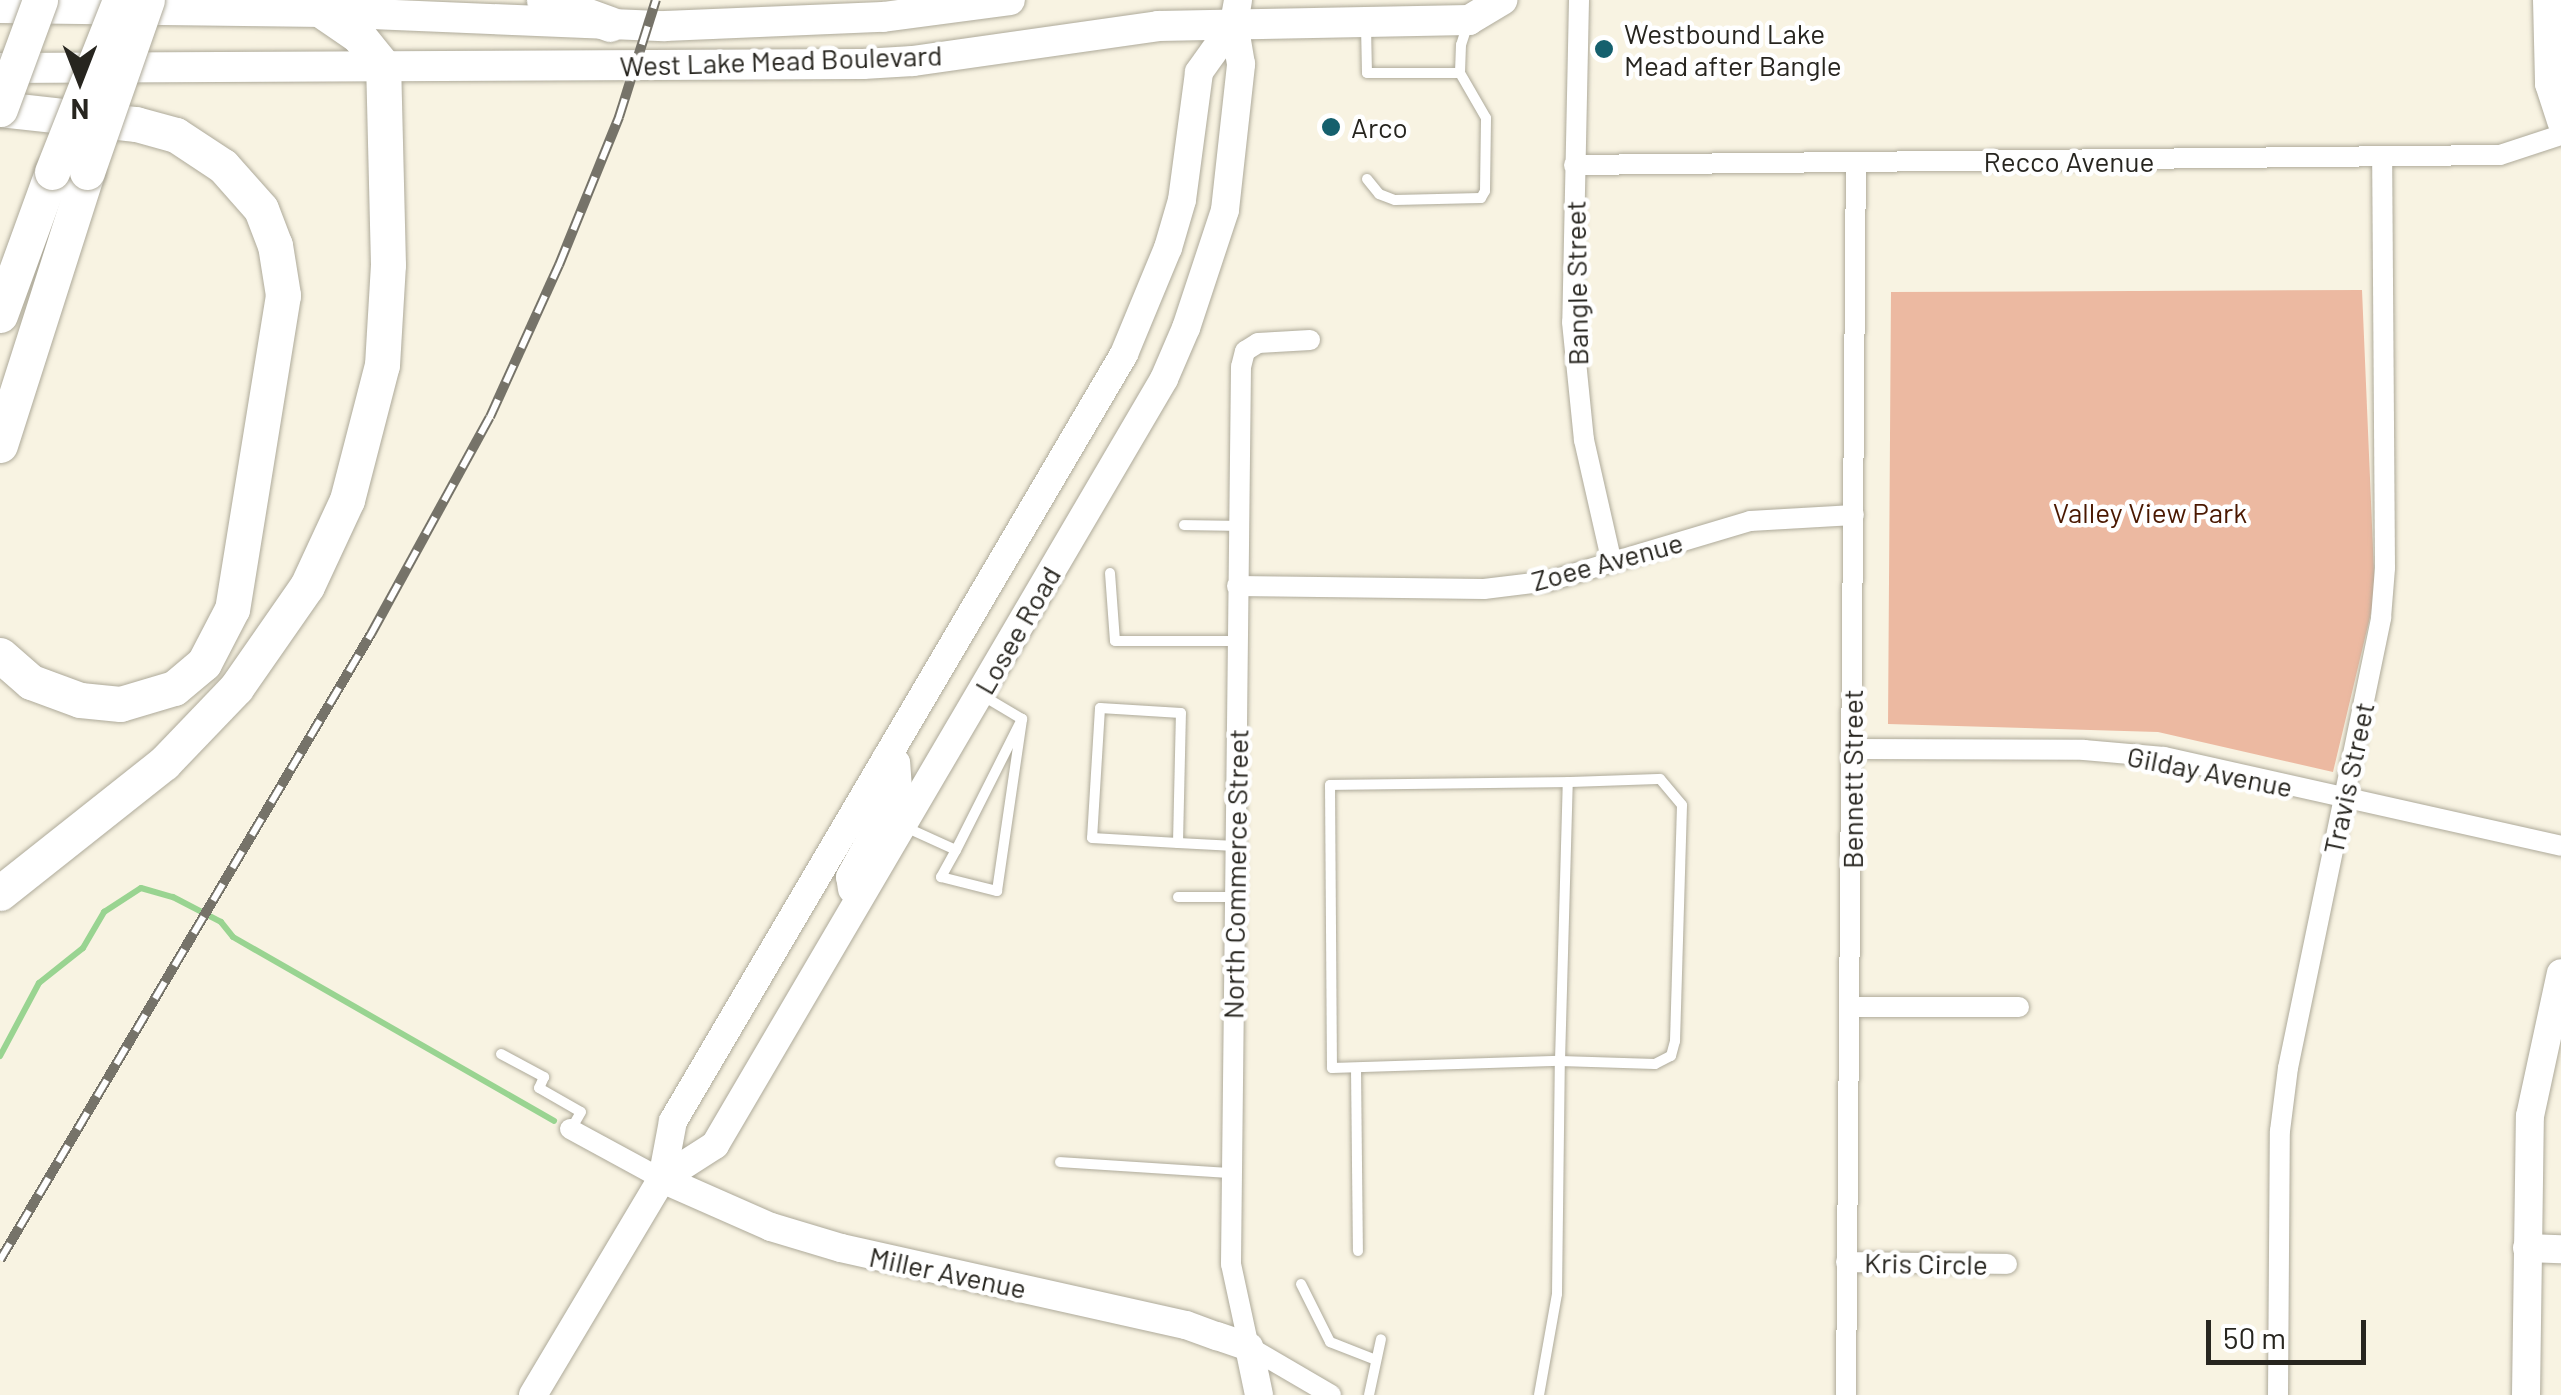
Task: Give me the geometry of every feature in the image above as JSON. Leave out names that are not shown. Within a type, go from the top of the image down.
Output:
[{"type":"highway","points":[[0,314],[120,0]]},
{"type":"highway","points":[[0,445],[87,172],[147,0]]},
{"type":"highway","points":[[544,0],[610,24]]},
{"type":"highway","points":[[0,655],[31,682],[80,700],[120,704],[174,688],[204,662],[232,608],[283,296],[275,245],[261,208],[223,166],[176,135],[136,124],[0,109],[56,4]]},
{"type":"highway","points":[[0,893],[164,763],[236,688],[307,586],[347,500],[382,364],[388,265],[382,66],[359,36],[324,12]]},
{"type":"main road","name":"West Lake Mead Boulevard","points":[[0,8],[56,4],[610,24],[883,17],[1010,0]]},
{"type":"main road","points":[[1470,20],[1502,0]]},
{"type":"main road","points":[[2546,0],[2549,84],[2561,122]]},
{"type":"main road","name":"West Lake Mead Boulevard","points":[[0,68],[913,62],[1236,11],[1366,21],[1470,20]]},
{"type":"main road","name":"Losee Road","points":[[662,1179],[715,1145],[1164,379],[1186,328],[1224,210],[1241,64],[1236,11]]},
{"type":"main road","name":"Losee Road","points":[[533,1395],[662,1179],[673,1121],[1124,354],[1168,248],[1182,200],[1199,72],[1236,11]]},
{"type":"main road","points":[[855,905],[850,878],[898,789],[896,764],[886,758]]},
{"type":"main road","points":[[2526,1395],[2530,1116],[2561,973]]},
{"type":"main road","name":"Miller Avenue","points":[[662,1179],[771,1227],[841,1248],[1186,1325],[1249,1347]]},
{"type":"main road","points":[[2528,1248],[2561,1248]]},
{"type":"main road","name":"North Commerce Street","points":[[1249,1347],[1259,1395]]},
{"type":"street","name":"Bangle Street","points":[[1579,0],[1572,322],[1584,440],[1612,562]]},
{"type":"street","name":"Recco Avenue","points":[[1574,165],[2500,155],[2561,135]]},
{"type":"street","name":"Travis Street","points":[[2278,1395],[2280,1130],[2381,618],[2385,568],[2382,158]]},
{"type":"street","name":"Bennett Street","points":[[1846,1395],[1856,162]]},
{"type":"street","name":"North Commerce Street","points":[[1249,1347],[1232,1264],[1238,526],[1246,351],[1258,343],[1310,340]]},
{"type":"street","name":"Zoee Avenue","points":[[1238,586],[1484,589],[1549,580],[1750,521],[1854,514]]},
{"type":"street","name":"Gilday Avenue","points":[[1852,749],[2084,750],[2164,757],[2561,846]]},
{"type":"street","points":[[1850,1007],[2019,1007]]},
{"type":"street","name":"Miller Avenue","points":[[570,1130],[662,1179]]},
{"type":"street","name":"Kris Circle","points":[[1846,1262],[2007,1264]]},
{"type":"street","name":"Miller Avenue","points":[[1249,1347],[1331,1395]]},
{"type":"lane","points":[[1367,179],[1379,194],[1395,200],[1481,198],[1485,191],[1486,118],[1460,73],[1460,45],[1470,20]]},
{"type":"lane","points":[[1366,21],[1367,73],[1460,73]]},
{"type":"lane","points":[[1184,525],[1238,526]]},
{"type":"lane","points":[[1110,573],[1115,640],[1237,640]]},
{"type":"lane","points":[[980,694],[1022,719]]},
{"type":"lane","points":[[1178,843],[1181,713],[1100,708],[1092,838],[1178,843],[1235,846]]},
{"type":"lane","points":[[1022,719],[996,891],[941,877],[956,850],[1022,719]]},
{"type":"lane","points":[[1660,779],[1682,805],[1676,1041],[1671,1056],[1655,1064],[1560,1061],[1332,1068],[1330,785],[1660,779]]},
{"type":"lane","points":[[1539,1395],[1557,1294],[1568,782]]},
{"type":"lane","points":[[902,826],[956,850]]},
{"type":"lane","points":[[1178,896],[1234,896]]},
{"type":"lane","points":[[501,1054],[544,1077],[539,1088],[581,1112],[570,1130]]},
{"type":"lane","points":[[1356,1068],[1358,1251]]},
{"type":"lane","points":[[1060,1162],[1232,1173]]},
{"type":"lane","points":[[1301,1284],[1330,1342],[1376,1360]]},
{"type":"lane","points":[[1369,1395],[1381,1339]]},
{"type":"green space","name":"Valley View Park","points":[[2362,290],[2375,596],[2333,772],[2158,732],[1888,724],[1891,292]]},
{"type":"waterway","points":[[0,1056],[39,983],[83,948],[104,912],[141,888],[173,897],[221,922],[233,937],[554,1121]]},
{"type":"railway","points":[[0,1260],[371,634],[490,417],[559,265],[619,117],[656,0]]},
{"type":"place","name":"Westbound Lake Mead after Bangle","points":[[1604,49]]},
{"type":"place","name":"Arco","points":[[1331,127]]}]
